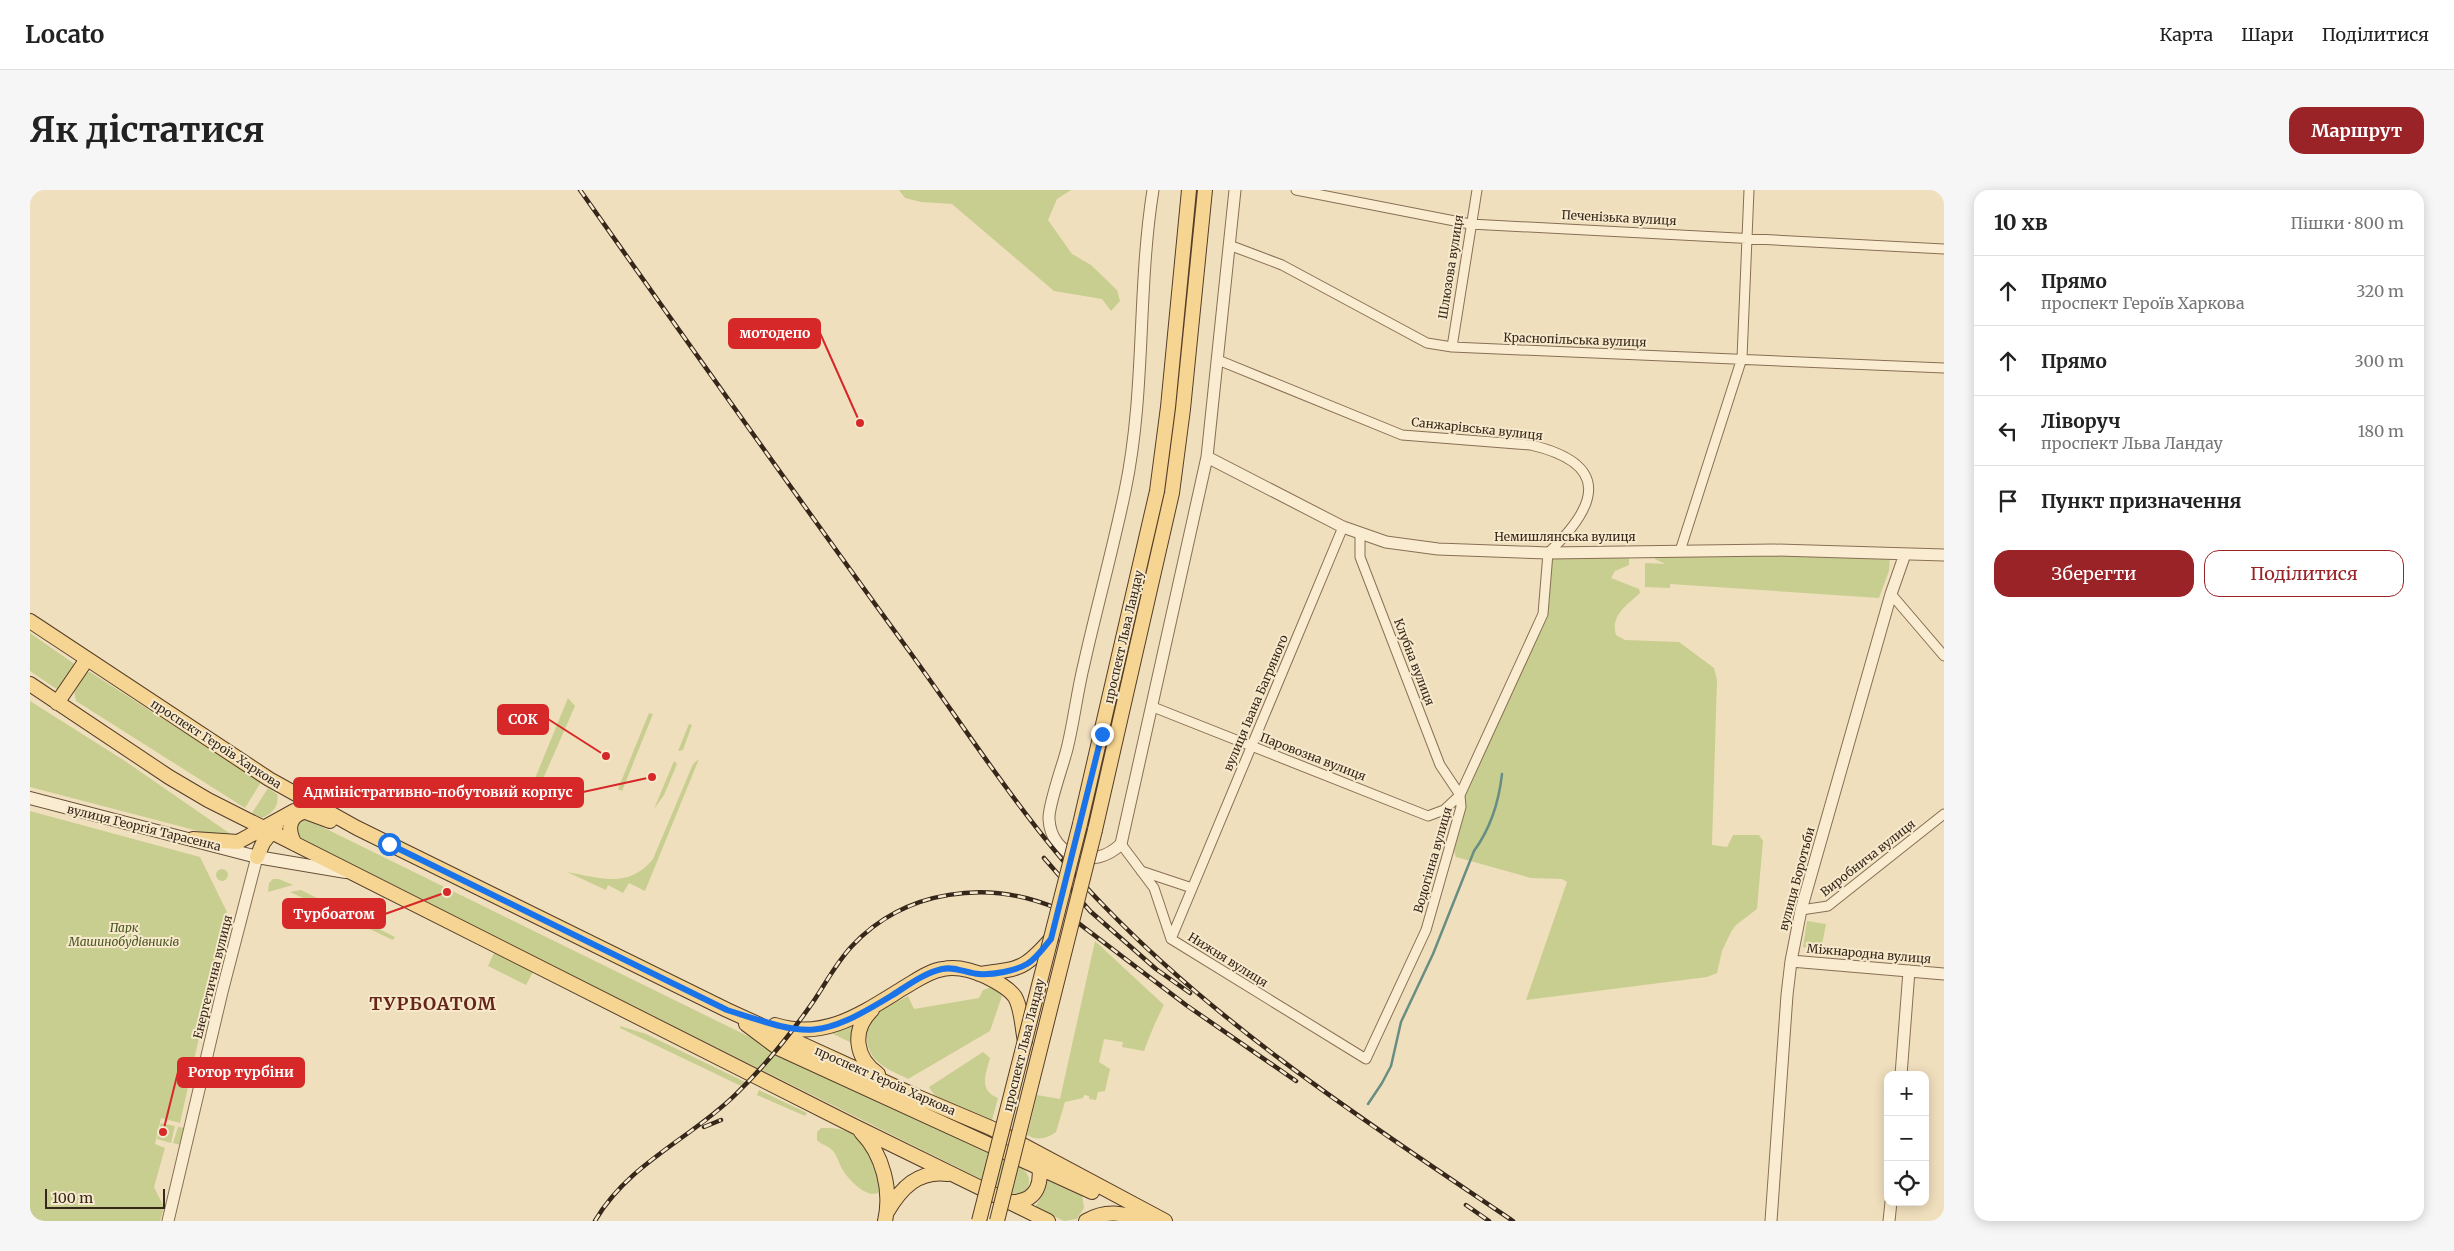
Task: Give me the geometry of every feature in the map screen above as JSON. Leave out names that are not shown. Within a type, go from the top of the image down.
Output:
[{"type":"main road","name":"проспект Льва Ландау","points":[[979,1221],[1102,734],[1157,491],[1168,407],[1189,190]]},
{"type":"main road","name":"проспект Льва Ландау","points":[[997,1221],[1116,745],[1172,493],[1183,409],[1205,190]]},
{"type":"main road","name":"проспект Героїв Харкова","points":[[30,621],[86,660],[269,779],[357,828],[727,1010],[1026,1145],[1086,1184],[1165,1221]]},
{"type":"main road","points":[[57,703],[86,660]]},
{"type":"main road","points":[[30,684],[179,784],[351,873],[854,1126],[1048,1221]]},
{"type":"main road","name":"вулиця Георгія Тарасенка","points":[[30,798],[257,857],[351,873]]},
{"type":"main road","points":[[193,839],[234,842],[268,830],[283,817],[294,811],[304,811],[357,828]]},
{"type":"main road","points":[[295,844],[290,834],[290,825],[295,815],[304,811]]},
{"type":"main road","points":[[257,857],[268,830]]},
{"type":"main road","points":[[979,974],[1010,970],[1028,964],[1051,939]]},
{"type":"main road","points":[[727,1010],[785,1028],[812,1031],[838,1025],[936,970],[956,968],[979,974],[1000,984],[1015,997],[1025,1041]]},
{"type":"main road","points":[[878,1004],[859,1027],[858,1041],[863,1059],[873,1070],[918,1097]]},
{"type":"main road","points":[[727,1010],[778,1048],[1025,1162],[1039,1175],[1086,1184],[1155,1221]]},
{"type":"main road","points":[[854,1126],[869,1141],[880,1162],[886,1184],[886,1217]]},
{"type":"main road","points":[[1012,1202],[1025,1201],[1032,1197],[1037,1190],[1039,1175],[1037,1157],[1026,1145]]},
{"type":"main road","points":[[886,1217],[899,1193],[913,1180],[931,1174],[955,1176]]},
{"type":"main road","points":[[1086,1184],[1090,1220],[1121,1213],[1143,1221]]},
{"type":"street","points":[[1150,192],[1137,418],[1125,490],[1084,665],[1068,748],[1048,818],[1058,843],[1080,857],[1098,859],[1121,844],[1153,707],[1207,457],[1235,190]]},
{"type":"street","name":"Печенізька вулиця","points":[[1296,190],[1470,224],[1746,237],[1944,249]]},
{"type":"street","name":"Шлюзова вулиця","points":[[1452,347],[1470,224],[1477,190]]},
{"type":"street","points":[[1680,550],[1742,358],[1749,190]]},
{"type":"street","name":"Краснопільська вулиця","points":[[1230,245],[1282,265],[1427,342],[1452,347],[1944,368]]},
{"type":"street","name":"Санжарівська вулиця","points":[[1218,360],[1402,435],[1531,445],[1565,456],[1580,465],[1587,474],[1590,492],[1568,534],[1548,553]]},
{"type":"street","name":"Немишлянська вулиця","points":[[1207,457],[1343,527],[1386,542],[1438,549],[1548,553],[1774,550],[1944,555]]},
{"type":"street","name":"вулиця Івана Багряного","points":[[1170,939],[1343,527]]},
{"type":"street","name":"Клубна вулиця","points":[[1360,533],[1360,557],[1436,756],[1460,795]]},
{"type":"street","name":"Водогінна вулиця","points":[[1366,1059],[1426,930],[1461,807],[1460,795],[1543,614],[1548,553]]},
{"type":"street","name":"вулиця Боротьби","points":[[1771,1221],[1787,995],[1791,961],[1801,910],[1891,594],[1905,554]]},
{"type":"street","points":[[1891,594],[1944,656]]},
{"type":"street","name":"Паровозна вулиця","points":[[1153,707],[1428,816],[1444,810],[1460,795]]},
{"type":"street","name":"Виробнича вулиця","points":[[1801,910],[1828,906],[1944,814]]},
{"type":"street","name":"Нижня вулиця","points":[[1121,844],[1154,888],[1170,939],[1366,1059]]},
{"type":"street","name":"Енергетична вулиця","points":[[168,1221],[222,992],[257,857]]},
{"type":"street","points":[[1141,872],[1192,888]]},
{"type":"street","name":"Міжнародна вулиця","points":[[1791,961],[1944,974]]},
{"type":"street","points":[[1901,1071],[1909,971]]},
{"type":"street","points":[[1889,1221],[1891,1206]]},
{"type":"green space","points":[[899,190],[1071,190],[1057,199],[1048,220],[1072,254],[1091,265],[1117,290],[1120,301],[1111,311],[1102,299],[1054,291],[952,204],[921,202],[905,198]]},
{"type":"green space","points":[[1625,551],[1629,559],[1629,565],[1615,571],[1611,578],[1639,589],[1640,593],[1621,611],[1615,622],[1616,635],[1625,640],[1679,642],[1714,668],[1717,680],[1712,845],[1727,847],[1733,835],[1759,835],[1763,841],[1757,909],[1736,925],[1722,951],[1717,973],[1707,977],[1526,1000],[1567,882],[1562,879],[1531,878],[1456,857],[1454,851],[1461,807],[1460,795],[1543,614],[1548,553]]},
{"type":"green space","points":[[1890,553],[1889,571],[1879,598],[1670,584],[1670,588],[1645,587],[1645,563],[1665,564],[1655,559],[1654,556]]},
{"type":"green space","points":[[30,633],[76,665],[58,690],[30,671]]},
{"type":"green space","points":[[90,672],[261,782],[245,808],[76,701],[74,691],[85,673]]},
{"type":"green space","points":[[568,698],[575,706],[536,795],[529,793]]},
{"type":"green space","points":[[30,701],[125,761],[232,835],[221,837],[30,787]]},
{"type":"green space","points":[[649,713],[653,714],[622,791],[618,789]]},
{"type":"green space","points":[[689,724],[692,725],[683,750],[678,751]]},
{"type":"green space","points":[[699,759],[645,891],[629,883],[623,893],[608,885],[606,890],[567,872],[613,879],[634,875],[644,868],[653,859],[693,764]]},
{"type":"green space","points":[[674,761],[677,764],[664,795],[654,809]]},
{"type":"green space","points":[[268,788],[277,794],[278,798],[276,806],[271,812],[261,818],[252,813]]},
{"type":"green space","name":"Парк Машинобудівників","points":[[30,811],[200,857],[227,912],[180,1123],[161,1118],[155,1144],[165,1148],[154,1187],[164,1207],[160,1221],[30,1221]]},
{"type":"green space","points":[[302,817],[774,1049],[1020,1167],[1027,1173],[1029,1180],[1024,1196],[1011,1194],[300,840],[292,826]]},
{"type":"green space","points":[[220,869],[224,869],[228,875],[224,881],[220,881],[216,877],[216,873]]},
{"type":"green space","points":[[273,879],[279,879],[293,885],[268,892],[269,883]]},
{"type":"green space","points":[[301,890],[395,937],[393,940],[290,892]]},
{"type":"green space","points":[[1807,921],[1826,924],[1821,950],[1803,947]]},
{"type":"green space","points":[[1095,941],[1164,1005],[1144,1051],[1122,1047],[1123,1042],[1104,1039],[1099,1062],[1110,1069],[1105,1091],[1098,1092],[1096,1100],[1089,1099],[1089,1096],[1084,1095],[1083,1098],[1065,1102],[1056,1132],[1042,1138],[1034,1138],[1027,1135],[1037,1095],[1060,1099]]},
{"type":"green space","points":[[494,953],[533,972],[526,985],[488,966]]},
{"type":"green space","points":[[991,987],[996,989],[1002,996],[990,1031],[908,1079],[881,1065],[870,1052],[867,1033],[870,1021],[890,1005],[908,996],[914,1009],[979,998],[983,990]]},
{"type":"green space","points":[[856,1021],[856,1045],[831,1033]]},
{"type":"green space","points":[[620,1026],[646,1034],[745,1082],[741,1086],[620,1028]]},
{"type":"green space","points":[[983,1052],[990,1058],[985,1081],[986,1086],[992,1095],[998,1098],[992,1120],[935,1096],[929,1087]]},
{"type":"green space","points":[[759,1090],[807,1113],[805,1116],[757,1095]]},
{"type":"green space","points":[[161,1123],[175,1126],[171,1143],[157,1139]]},
{"type":"green space","points":[[178,1127],[185,1128],[181,1145],[173,1143]]},
{"type":"green space","points":[[821,1128],[849,1132],[858,1137],[870,1154],[881,1191],[871,1194],[851,1181],[842,1169],[833,1151],[817,1140],[817,1132]]},
{"type":"green space","points":[[1047,1177],[1082,1194],[1084,1208],[1077,1219],[1064,1221],[1035,1207],[1044,1193]]},
{"type":"waterway","points":[[1368,1104],[1391,1066],[1401,1022],[1433,954],[1474,851],[1489,824],[1499,794],[1502,774]]},
{"type":"railway","points":[[580,190],[1004,785],[1053,849],[1079,879],[1151,952],[1249,1036],[1353,1112],[1513,1221]]},
{"type":"railway","points":[[1044,858],[1090,911],[1156,969],[1190,993]]},
{"type":"railway","points":[[595,1221],[624,1183],[660,1153],[717,1111],[756,1073],[795,1027],[846,953],[873,927],[897,912],[922,901],[976,892],[1004,894],[1032,900],[1058,909]]},
{"type":"railway","points":[[1073,919],[1186,1005],[1296,1081]]},
{"type":"railway","points":[[704,1127],[721,1120]]},
{"type":"railway","points":[[1466,1205],[1489,1221]]},
{"type":"place","name":"мотодепо","points":[[860,423]]},
{"type":"place","name":"СОК","points":[[606,756]]},
{"type":"place","name":"Адміністративно-побутовий корпус","points":[[652,777]]},
{"type":"place","name":"Турбоатом","points":[[447,892]]},
{"type":"place","name":"Ротор турбіни","points":[[163,1132]]},
{"type":"district","name":"ТУРБОАТОМ","points":[[433,1004]]},
{"type":"route","points":[[389,844],[727,1010],[792,1030],[812,1031],[832,1027],[844,1022],[942,968],[963,969],[979,974],[1010,970],[1028,964],[1033,959],[1051,939],[1102,734]]}]
